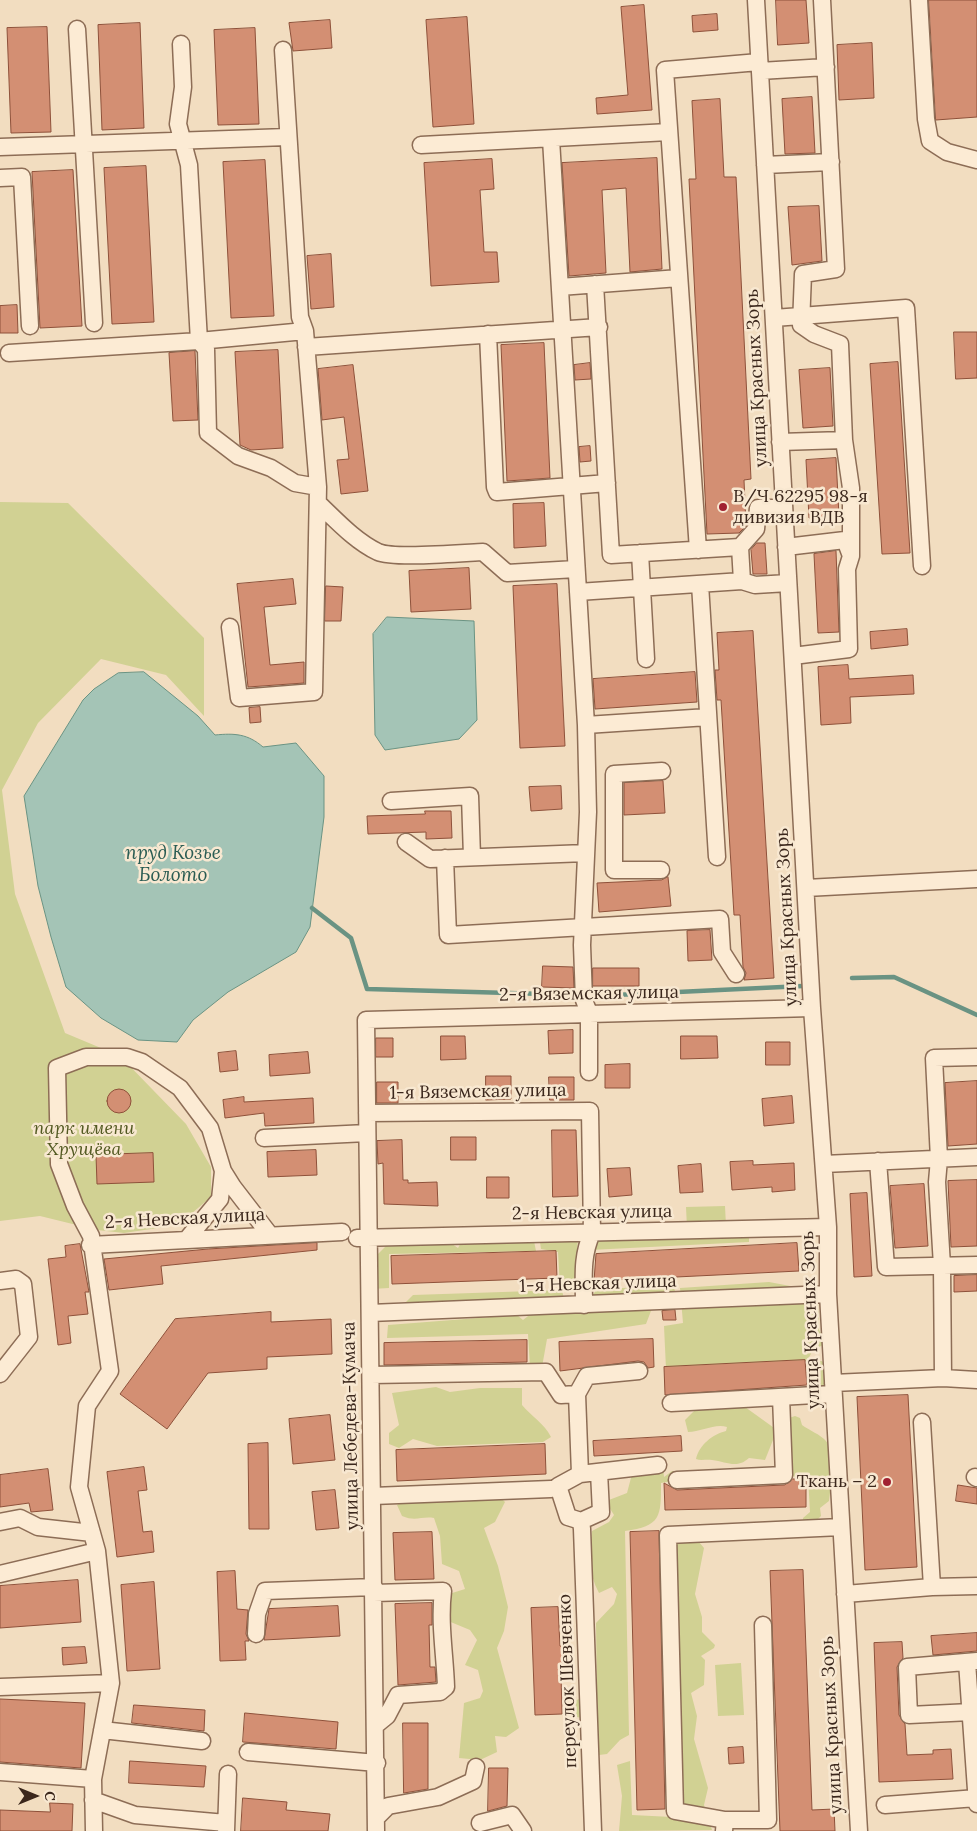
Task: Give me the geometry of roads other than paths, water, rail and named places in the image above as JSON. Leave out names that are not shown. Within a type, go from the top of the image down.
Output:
[{"type":"street","name":"улица Красных Зорь","points":[[756,0],[812,1008],[828,1227],[828,1294],[859,1831]]},
{"type":"street","points":[[793,656],[850,649],[847,569],[851,556],[851,488],[844,440],[840,344],[814,334],[801,324],[803,274],[836,269],[822,0]]},
{"type":"street","points":[[919,0],[926,119],[930,141],[947,152],[977,160]]},
{"type":"street","points":[[77,29],[94,323]]},
{"type":"street","points":[[181,44],[183,87],[178,124],[189,165],[199,341],[206,349],[208,433],[238,456],[271,468],[318,495],[350,532],[380,552],[407,555],[483,552],[507,573],[576,569]]},
{"type":"street","points":[[230,627],[239,698],[314,692],[318,495],[305,339],[300,317],[287,137],[283,50]]},
{"type":"street","points":[[698,550],[665,70],[759,66],[826,67]]},
{"type":"street","points":[[421,145],[669,132]]},
{"type":"street","points":[[0,147],[287,137]]},
{"type":"street","points":[[550,139],[586,725],[586,850],[583,928],[584,1000],[589,1013],[589,1072]]},
{"type":"street","points":[[765,165],[831,162]]},
{"type":"street","points":[[0,178],[22,177],[30,326]]},
{"type":"street","points":[[560,287],[679,278]]},
{"type":"street","points":[[595,284],[599,326],[611,555],[740,547],[756,529],[758,508],[784,508]]},
{"type":"street","points":[[774,318],[906,308],[922,566]]},
{"type":"street","points":[[9,353],[199,341],[488,334],[599,326]]},
{"type":"street","points":[[488,334],[495,487],[497,492],[607,483]]},
{"type":"street","points":[[780,442],[844,440]]},
{"type":"street","points":[[786,547],[845,540],[851,556]]},
{"type":"street","points":[[740,547],[742,581]]},
{"type":"street","points":[[640,553],[646,659]]},
{"type":"street","points":[[578,592],[742,581],[756,585],[788,583]]},
{"type":"street","points":[[700,584],[717,857]]},
{"type":"street","points":[[586,725],[708,717]]},
{"type":"street","points":[[661,870],[614,870],[614,774],[662,771]]},
{"type":"street","points":[[391,801],[470,796],[472,857]]},
{"type":"street","points":[[406,842],[430,859],[586,850],[614,846]]},
{"type":"street","points":[[445,858],[448,935],[720,919],[722,952],[736,974]]},
{"type":"street","points":[[806,888],[977,880]]},
{"type":"street","name":"2-я Вяземская улица","points":[[366,1020],[812,1008]]},
{"type":"street","name":"улица Лебедева-Кумача","points":[[366,1020],[368,1133],[356,1236],[370,1313],[377,1824]]},
{"type":"street","points":[[94,1831],[93,1779],[111,1683],[97,1551],[79,1487],[87,1406],[110,1371],[90,1236],[75,1206],[59,1164],[57,1068],[86,1058],[127,1057],[142,1062],[180,1088],[210,1128],[223,1171],[232,1187],[270,1234]]},
{"type":"street","points":[[943,1378],[942,1266],[937,1182],[939,1159],[934,1058],[977,1057]]},
{"type":"street","name":"1-я Вяземская улица","points":[[367,1113],[590,1111],[592,1233]]},
{"type":"street","points":[[264,1138],[368,1133]]},
{"type":"street","points":[[824,1164],[977,1157]]},
{"type":"street","points":[[878,1161],[886,1268],[977,1266]]},
{"type":"street","points":[[187,1239],[220,1199],[223,1171]]},
{"type":"street","name":"2-я Невская улица","points":[[90,1244],[270,1234],[356,1236],[828,1227]]},
{"type":"street","points":[[584,1305],[584,1248],[592,1233]]},
{"type":"street","points":[[0,1281],[16,1279],[23,1284],[29,1337],[0,1374]]},
{"type":"street","name":"1-я Невская улица","points":[[370,1313],[828,1294]]},
{"type":"street","points":[[580,1474],[577,1394],[587,1376],[639,1371]]},
{"type":"street","points":[[371,1375],[546,1372],[560,1395],[577,1394]]},
{"type":"street","points":[[671,1403],[781,1397],[833,1388],[943,1378],[977,1380]]},
{"type":"street","points":[[677,1480],[784,1476],[781,1397]]},
{"type":"street","points":[[922,1422],[932,1587]]},
{"type":"street","points":[[599,1472],[601,1512],[582,1525],[568,1517],[558,1486],[580,1474],[599,1472],[658,1466]]},
{"type":"street","points":[[373,1496],[551,1489]]},
{"type":"street","points":[[0,1522],[20,1518],[38,1527],[92,1533]]},
{"type":"street","name":"переулок Шевченко","points":[[582,1525],[593,1831]]},
{"type":"street","points":[[763,1625],[768,1820],[725,1826],[675,1811],[668,1535],[841,1527]]},
{"type":"street","points":[[0,1574],[97,1551]]},
{"type":"street","points":[[845,1594],[932,1587],[977,1586]]},
{"type":"street","points":[[256,1634],[257,1614],[265,1591],[443,1591],[440,1617],[444,1634],[446,1687],[440,1692],[398,1695],[387,1716],[376,1725]]},
{"type":"street","points":[[971,1712],[910,1715],[906,1666],[972,1662],[971,1712],[977,1804]]},
{"type":"street","points":[[0,1687],[111,1683]]},
{"type":"street","points":[[102,1730],[202,1741]]},
{"type":"street","points":[[248,1752],[376,1763]]},
{"type":"street","points":[[377,1824],[388,1806],[438,1797],[473,1782],[476,1767]]},
{"type":"street","points":[[0,1772],[93,1779]]},
{"type":"street","points":[[93,1800],[135,1815],[226,1827],[228,1774]]},
{"type":"street","points":[[885,1805],[977,1798]]},
{"type":"street","points":[[480,1823],[512,1815],[523,1831]]},
{"type":"water","points":[[387,617],[474,621],[477,720],[459,739],[385,750],[375,735],[373,634]]},
{"type":"water","name":"пруд Козье Болото","points":[[144,672],[198,716],[215,735],[241,735],[252,739],[263,747],[296,743],[324,776],[324,817],[310,927],[296,952],[228,992],[193,1020],[177,1042],[138,1040],[101,1018],[66,987],[38,886],[24,796],[83,700],[94,689],[118,673]]},
{"type":"waterway","points":[[312,908],[351,938],[367,989],[580,995]]},
{"type":"waterway","points":[[852,978],[894,977],[977,1015]]},
{"type":"waterway","points":[[615,995],[803,986]]},
{"type":"place","name":"В/Ч 62295 98-я дивизия ВДВ","points":[[723,507]]},
{"type":"place","name":"Ткань – 2","points":[[887,1482]]},
{"type":"park label","name":"парк имени Хрущёва","points":[[84,1139]]}]
